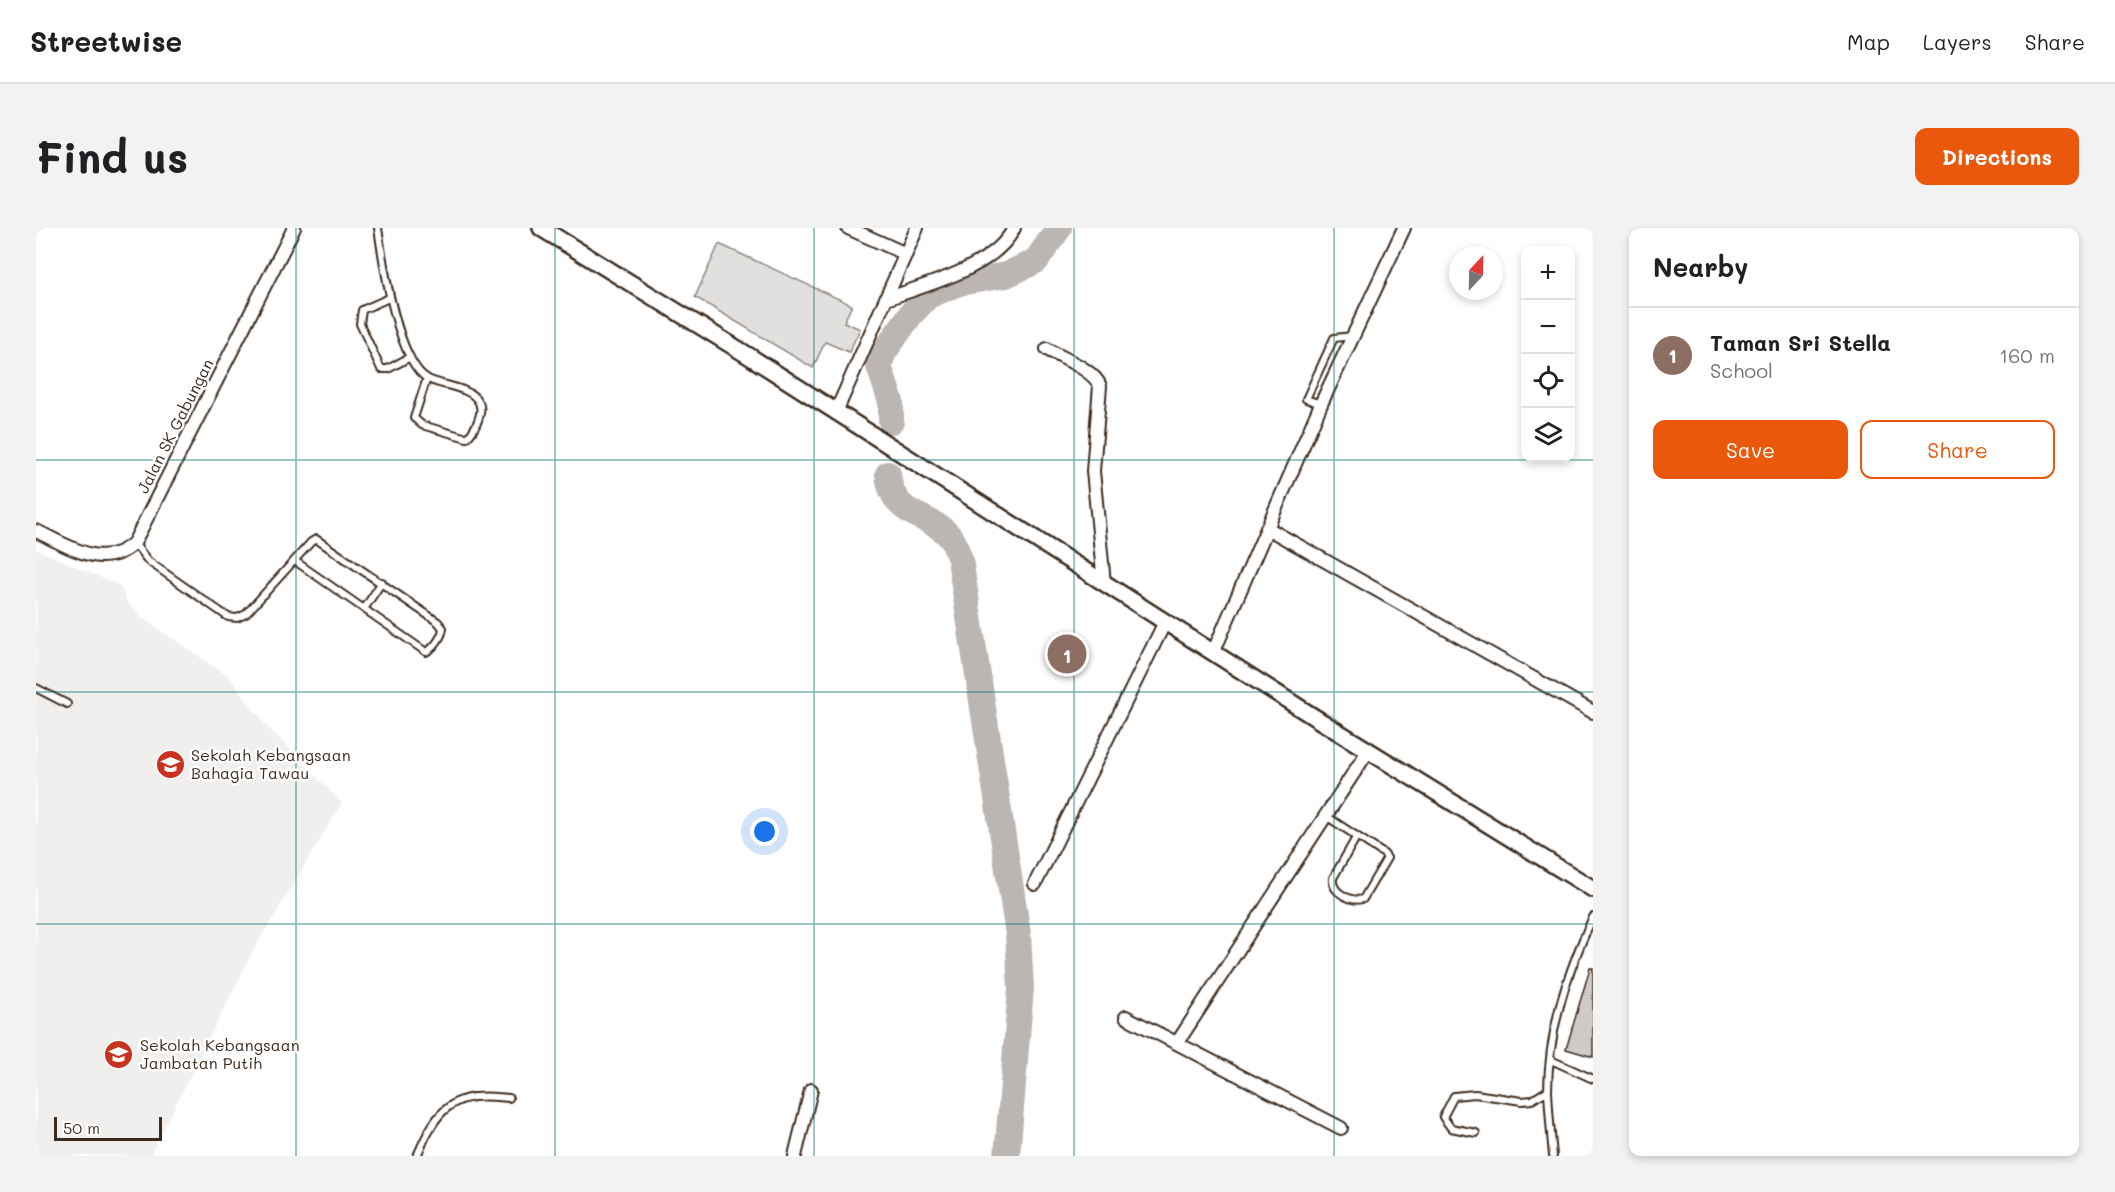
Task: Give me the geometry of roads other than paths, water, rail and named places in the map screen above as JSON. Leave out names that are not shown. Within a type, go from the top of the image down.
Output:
[{"type":"street","name":"Jalan SK Gabungan","points":[[132,545],[294,228]]},
{"type":"street","points":[[541,228],[1591,890]]},
{"type":"street","points":[[848,228],[906,255]]},
{"type":"street","points":[[836,412],[917,228]]},
{"type":"street","points":[[886,299],[966,269],[1002,247],[1014,228]]},
{"type":"street","points":[[1213,652],[1322,404],[1404,228]]},
{"type":"street","points":[[1047,349],[1089,374],[1097,380],[1100,386],[1093,471],[1104,583]]},
{"type":"street","points":[[1267,528],[1593,712]]},
{"type":"street","points":[[36,531],[93,557],[106,558],[132,545]]},
{"type":"street","points":[[1035,884],[1165,622]]},
{"type":"street","points":[[1178,1043],[1368,751]]},
{"type":"street","points":[[1126,1017],[1341,1128]]},
{"type":"street","points":[[795,1156],[811,1090]]},
{"type":"lane","points":[[378,228],[389,298],[410,357],[427,378],[474,396],[480,403],[481,410],[473,431],[467,438],[422,425],[414,418],[427,378]]},
{"type":"lane","points":[[389,298],[362,310],[360,324],[381,369],[388,369],[410,357]]},
{"type":"lane","points":[[132,545],[148,561],[228,617],[237,618],[246,614],[295,561],[316,540],[438,622],[443,628],[442,634],[426,652],[295,561]]},
{"type":"lane","points":[[364,609],[381,582]]},
{"type":"lane","points":[[36,688],[67,704]]},
{"type":"lane","points":[[1325,815],[1357,836],[1387,858],[1363,899],[1358,901],[1335,890],[1332,884],[1333,878],[1357,836]]},
{"type":"lane","points":[[1553,1156],[1548,1090],[1551,1060],[1563,994],[1593,917]]},
{"type":"lane","points":[[1551,1060],[1593,1079]]},
{"type":"lane","points":[[1476,1133],[1451,1128],[1443,1116],[1454,1096],[1475,1094],[1522,1101],[1532,1100],[1548,1090]]},
{"type":"lane","points":[[417,1156],[440,1114],[459,1100],[480,1094],[509,1098]]},
{"type":"waterway","points":[[891,421],[891,402],[879,366],[884,352],[911,314],[928,296],[959,283],[1006,275],[1036,261],[1059,228]]},
{"type":"waterway","points":[[888,474],[891,489],[897,500],[905,508],[945,531],[953,541],[960,559],[1018,934],[1021,988],[1007,1156]]},
{"type":"place","name":"Taman Sri Stella","points":[[1067,654]]},
{"type":"place","name":"Sekolah Kebangsaan Bahagia Tawau","points":[[170,764]]},
{"type":"place","name":"Sekolah Kebangsaan Jambatan Putih","points":[[119,1054]]}]
